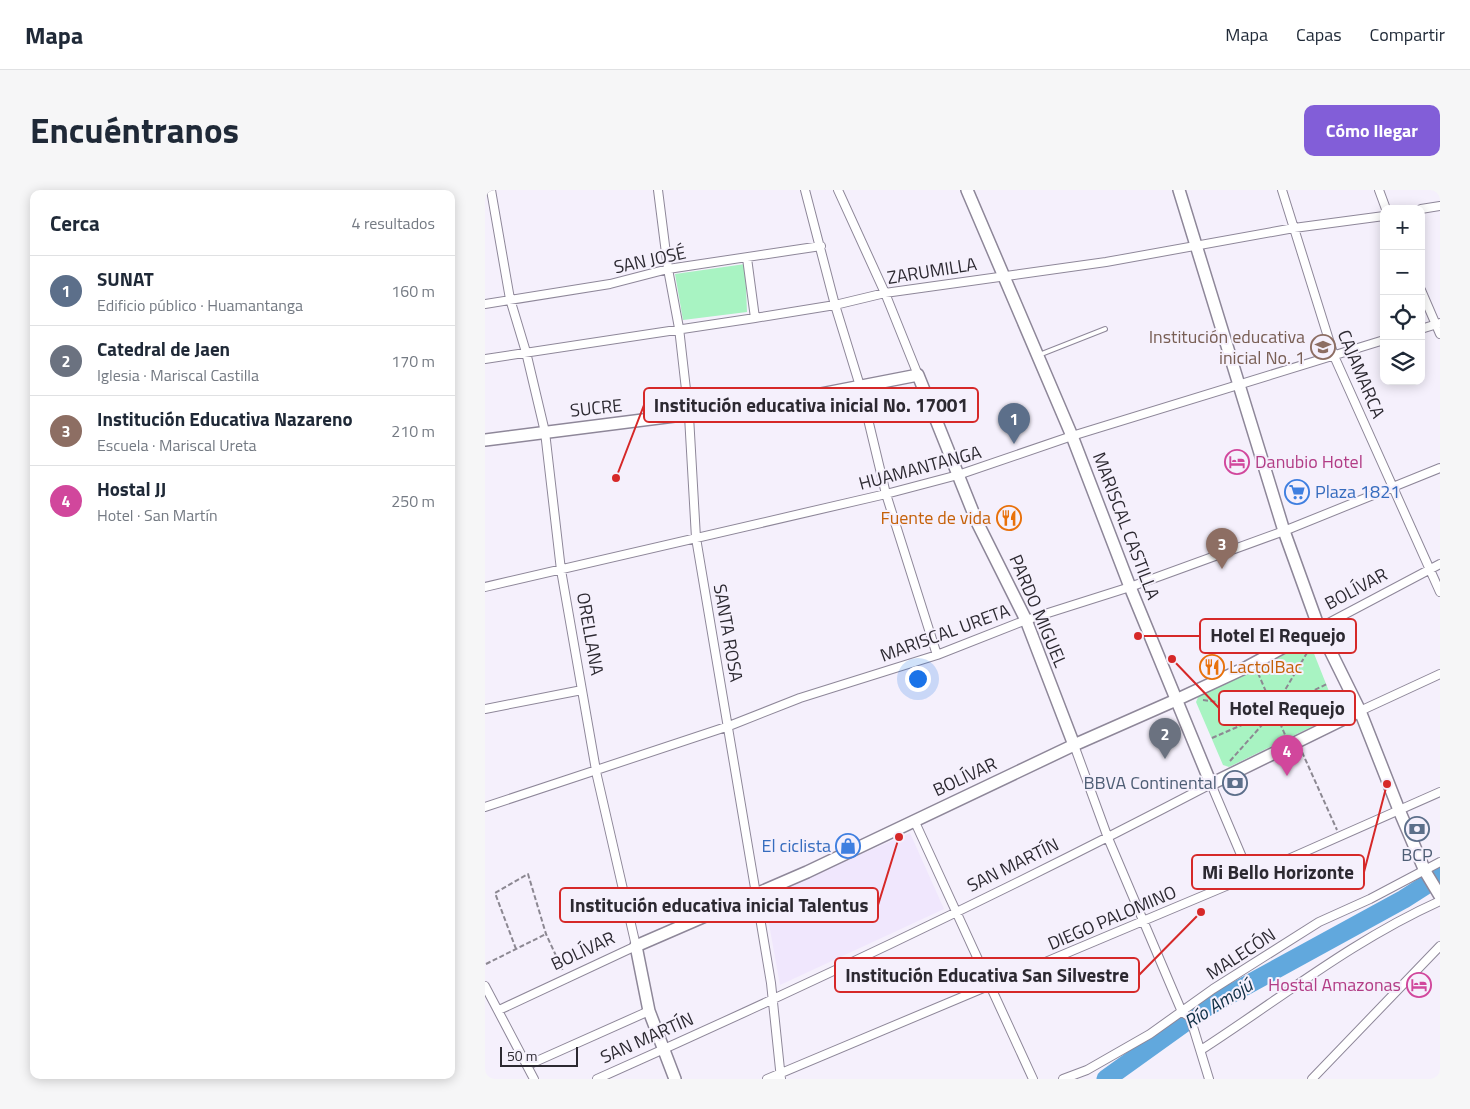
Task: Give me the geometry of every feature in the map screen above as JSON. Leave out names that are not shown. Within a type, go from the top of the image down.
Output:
[{"type":"street","name":"ORELLANA","points":[[491,190],[510,299],[526,352],[545,432],[561,570],[596,769],[649,1011],[675,1079]]},
{"type":"street","name":"SANTA ROSA","points":[[658,190],[668,269],[679,328],[689,416],[696,538],[729,726],[773,1000],[781,1077]]},
{"type":"street","points":[[805,190],[835,305],[860,386],[886,494],[937,655]]},
{"type":"street","name":"PARDO MIGUEL","points":[[839,190],[885,293],[977,522],[1026,620],[1108,838],[1182,1012]]},
{"type":"street","name":"MARISCAL CASTILLA","points":[[967,190],[1072,436],[1130,587],[1250,876]]},
{"type":"street","points":[[1179,190],[1284,531],[1319,628],[1360,711],[1399,810],[1427,873],[1440,896],[1334,958],[1200,1048]]},
{"type":"street","name":"CAJAMARCA","points":[[1282,190],[1334,356],[1440,592]]},
{"type":"street","points":[[1379,190],[1385,205]]},
{"type":"street","points":[[1425,208],[1440,206]]},
{"type":"street","name":"ZARUMILLA","points":[[485,359],[835,305],[885,293],[1105,262],[1294,228],[1380,217]]},
{"type":"street","name":"SAN JOSÉ","points":[[485,304],[610,284],[668,269],[821,246]]},
{"type":"street","points":[[747,258],[755,318]]},
{"type":"street","points":[[1424,295],[1438,323],[1440,334]]},
{"type":"street","points":[[1425,328],[1438,323]]},
{"type":"street","name":"HUAMANTANGA","points":[[485,587],[886,494],[958,475],[1072,436],[1380,341]]},
{"type":"street","name":"SUCRE","points":[[485,440],[689,416],[769,404],[918,375]]},
{"type":"street","name":"MARISCAL URETA","points":[[485,807],[729,726],[800,698],[937,655],[1026,620],[1130,587],[1284,531],[1440,468]]},
{"type":"street","name":"BOLÍVAR","points":[[499,1010],[635,946],[807,872],[1074,745],[1247,667],[1440,564]]},
{"type":"street","name":"SAN MARTÍN","points":[[597,1079],[773,1000],[1108,838],[1293,741],[1440,674]]},
{"type":"street","points":[[485,709],[582,690]]},
{"type":"street","name":"DIEGO PALOMINO","points":[[767,1079],[781,1077],[989,986],[1250,876],[1440,792]]},
{"type":"street","points":[[914,820],[1033,1079]]},
{"type":"street","name":"MALECÓN","points":[[1063,1079],[1087,1070],[1150,1034],[1213,989],[1319,922],[1427,873],[1440,862]]},
{"type":"street","points":[[1312,1079],[1440,946]]},
{"type":"street","points":[[485,986],[529,1065],[534,1079]]},
{"type":"street","points":[[529,1065],[649,1011]]},
{"type":"street","points":[[1182,1012],[1190,1017],[1209,1079]]},
{"type":"lane","points":[[1037,356],[1105,329]]},
{"type":"path","points":[[1278,702],[1311,646]]},
{"type":"path","points":[[1256,668],[1270,701]]},
{"type":"path","points":[[1277,716],[1281,707],[1327,684]]},
{"type":"path","points":[[1197,699],[1265,709]]},
{"type":"path","points":[[1270,701],[1278,702]]},
{"type":"path","points":[[1265,709],[1270,701]]},
{"type":"path","points":[[1278,702],[1281,707]]},
{"type":"path","points":[[1281,707],[1338,714]]},
{"type":"path","points":[[1265,709],[1270,716],[1277,716]]},
{"type":"path","points":[[1212,738],[1267,714]]},
{"type":"path","points":[[1226,766],[1270,716]]},
{"type":"path","points":[[1277,716],[1293,741],[1340,837]]},
{"type":"path","points":[[516,949],[495,893],[528,874],[546,934],[565,978]]},
{"type":"path","points":[[487,964],[546,934]]},
{"type":"shaded area","points":[[910,833],[944,909],[780,985],[764,896]]},
{"type":"green space","points":[[745,264],[747,312],[683,320],[675,274]]},
{"type":"green space","points":[[1306,644],[1311,646],[1338,714],[1229,767],[1223,765],[1196,702],[1199,695]]},
{"type":"waterway","name":"Río Amojú","points":[[1106,1079],[1205,1008],[1404,899],[1440,876]]},
{"type":"place","name":"Institución educativa inicial No. 1","points":[[1323,347]]},
{"type":"place","name":"SUNAT","points":[[1014,444]]},
{"type":"place","name":"Danubio Hotel","points":[[1237,462]]},
{"type":"place","name":"Institución educativa inicial No. 17001","points":[[616,478]]},
{"type":"place","name":"Plaza 1821","points":[[1297,492]]},
{"type":"place","name":"Fuente de vida","points":[[1009,518]]},
{"type":"place","name":"Institución Educativa Nazareno","points":[[1222,569]]},
{"type":"place","name":"Hotel El Requejo","points":[[1138,636]]},
{"type":"place","name":"Hotel Requejo","points":[[1172,659]]},
{"type":"place","name":"LactolBac","points":[[1212,667]]},
{"type":"place","name":"Catedral de Jaen","points":[[1165,759]]},
{"type":"place","name":"Hostal JJ","points":[[1287,776]]},
{"type":"place","name":"BBVA Continental","points":[[1235,783]]},
{"type":"place","name":"Mi Bello Horizonte","points":[[1387,784]]},
{"type":"place","name":"BCP","points":[[1417,829]]},
{"type":"place","name":"Institución educativa inicial Talentus","points":[[899,837]]},
{"type":"place","name":"El ciclista","points":[[848,846]]},
{"type":"place","name":"Institución Educativa San Silvestre","points":[[1201,912]]},
{"type":"place","name":"Hostal Amazonas","points":[[1419,985]]}]
